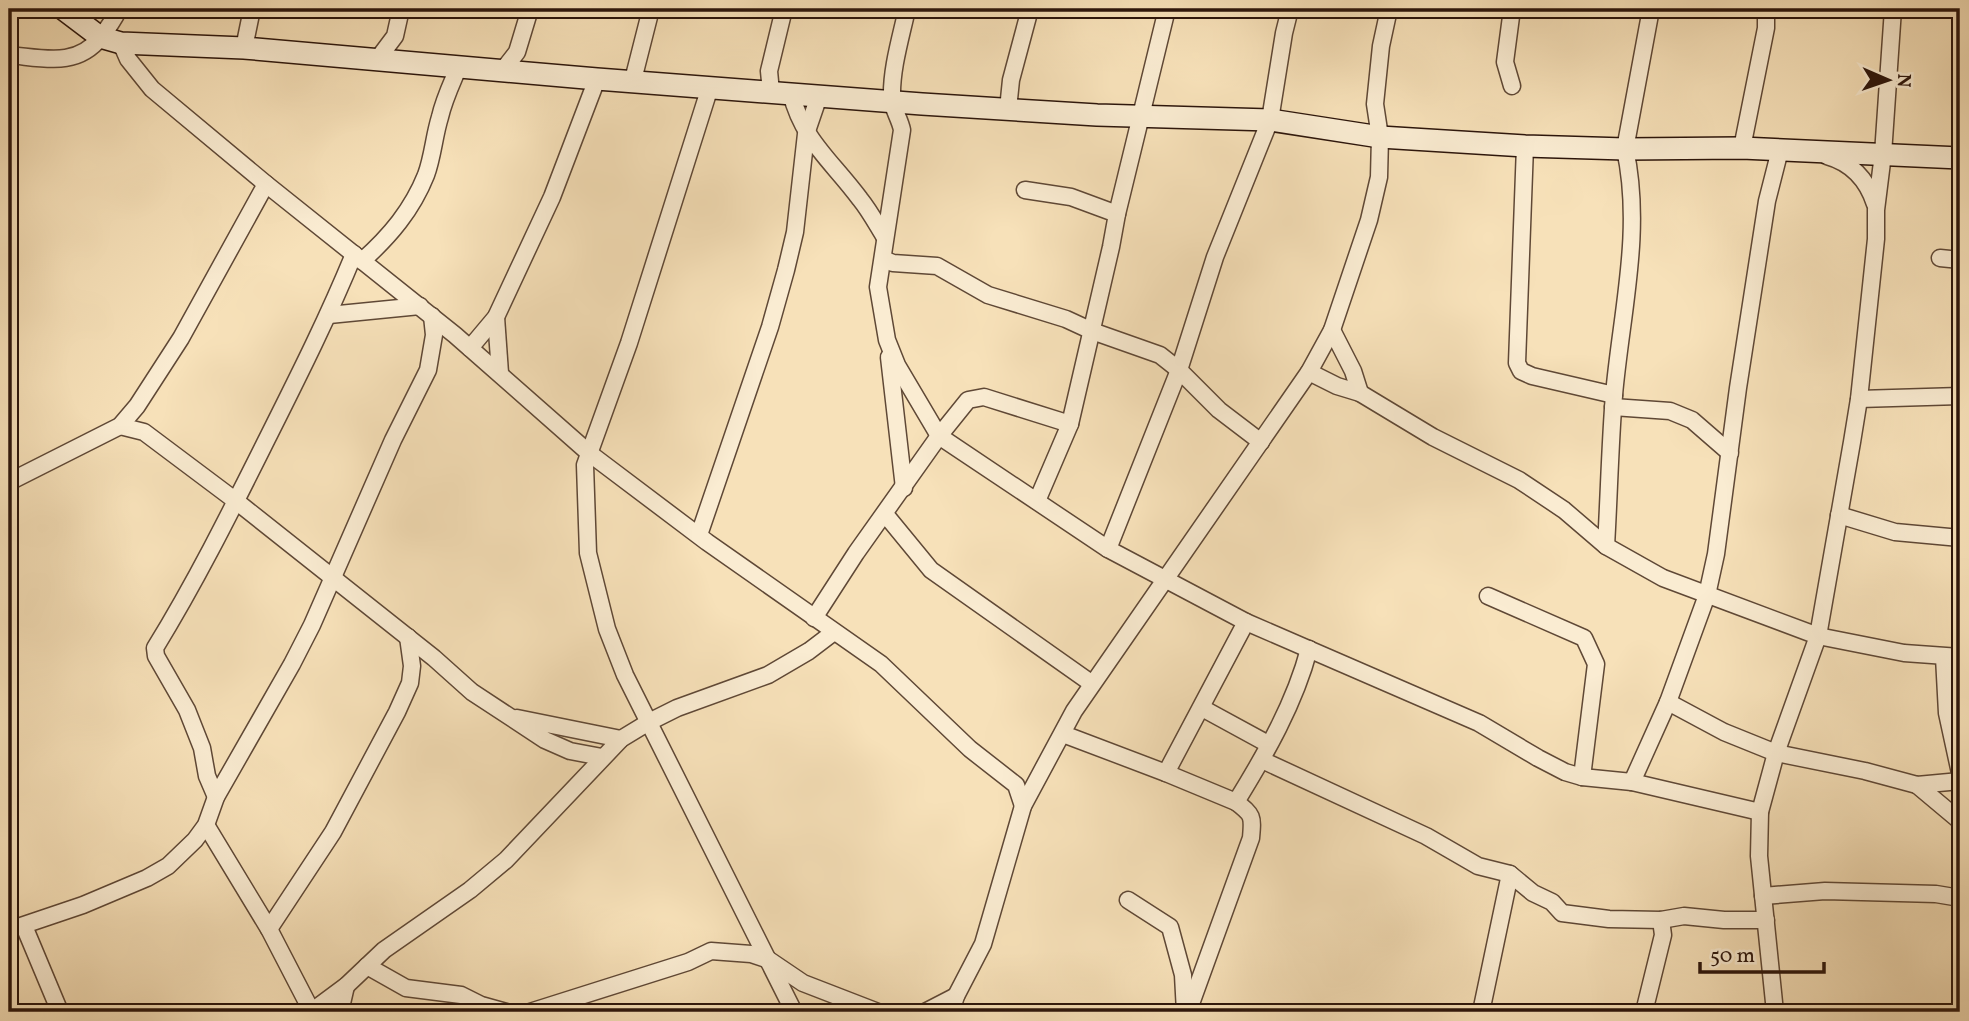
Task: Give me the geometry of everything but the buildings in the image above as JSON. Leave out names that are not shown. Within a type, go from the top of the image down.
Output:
[{"type":"street","points":[[63,9],[100,37],[121,43],[244,48],[459,66],[513,64],[597,79],[891,102],[1139,116],[1270,120],[1380,138],[1525,146],[1742,148],[1960,158]]},
{"type":"street","points":[[9,55],[66,59],[86,52],[119,9]]},
{"type":"street","points":[[244,48],[252,9]]},
{"type":"street","points":[[401,9],[396,36],[403,62]]},
{"type":"street","points":[[513,64],[530,9]]},
{"type":"street","points":[[633,80],[651,9]]},
{"type":"street","points":[[784,9],[769,71],[795,110],[806,134],[861,200],[884,236]]},
{"type":"street","points":[[904,488],[887,340],[878,287],[902,130],[900,117],[891,102],[897,52],[907,9]]},
{"type":"street","points":[[1009,109],[1011,80],[1030,9]]},
{"type":"street","points":[[1037,501],[1070,424],[1139,116],[1167,9]]},
{"type":"street","points":[[1108,549],[1180,370],[1214,257],[1270,120],[1290,9]]},
{"type":"street","points":[[925,1012],[954,1004],[983,944],[998,900],[1023,806],[1091,684],[1309,372],[1332,330],[1369,220],[1379,177],[1380,138],[1375,104],[1381,46],[1389,9]]},
{"type":"street","points":[[1512,9],[1505,62],[1513,86]]},
{"type":"street","points":[[1606,545],[1614,401],[1630,264],[1632,201],[1625,149],[1651,9]]},
{"type":"street","points":[[1742,148],[1766,28],[1766,9]]},
{"type":"street","points":[[1777,1011],[1763,896],[1758,836],[1760,812],[1776,753],[1818,636],[1859,400],[1876,239],[1876,210],[1883,155],[1893,9]]},
{"type":"street","points":[[377,60],[396,36]]},
{"type":"street","points":[[121,43],[128,60],[152,89],[455,335],[589,453],[881,664],[970,750],[1016,785],[1023,806]]},
{"type":"street","points":[[216,797],[207,776],[202,748],[187,710],[156,656],[155,648],[184,602],[358,257],[386,240],[419,190],[431,158],[442,108],[459,66]]},
{"type":"street","points":[[470,348],[496,317],[552,197],[597,79]]},
{"type":"street","points":[[710,87],[629,343],[589,453],[584,477],[588,553],[607,628],[625,675],[794,1012]]},
{"type":"street","points":[[699,535],[770,327],[786,270],[795,232],[806,134],[819,96]]},
{"type":"street","points":[[1525,146],[1517,363],[1521,371],[1614,401],[1670,411],[1692,420],[1730,453]]},
{"type":"street","points":[[1632,782],[1668,702],[1707,594],[1716,554],[1767,201],[1780,150]]},
{"type":"street","points":[[1814,152],[1839,159],[1853,168],[1867,186],[1876,210]]},
{"type":"street","points":[[9,482],[120,426],[137,406],[181,338],[266,184]]},
{"type":"street","points":[[1025,190],[1071,197],[1117,214]]},
{"type":"street","points":[[1940,258],[1960,260]]},
{"type":"street","points":[[883,259],[893,263],[937,266],[988,295],[1066,319],[1160,355],[1180,370],[1219,410],[1261,442]]},
{"type":"street","points":[[330,315],[426,311]]},
{"type":"street","points":[[426,311],[434,335],[428,370]]},
{"type":"street","points":[[496,317],[500,373]]},
{"type":"street","points":[[1332,330],[1353,371],[1360,393]]},
{"type":"street","points":[[60,1012],[16,928],[83,905],[147,878],[168,866],[195,841],[206,825],[216,797],[292,664],[398,428],[428,370],[455,335]]},
{"type":"street","points":[[887,340],[907,385],[930,417],[939,436],[1108,549],[1247,622],[1479,723],[1565,772],[1581,777],[1632,782],[1760,812]]},
{"type":"street","points":[[1309,372],[1337,387],[1360,393],[1433,437],[1546,496],[1606,545],[1663,578],[1818,636],[1904,653],[1952,657],[1947,713],[1960,773]]},
{"type":"street","points":[[1859,400],[1960,396]]},
{"type":"street","points":[[814,618],[856,553],[939,436],[968,400],[984,397],[1070,424]]},
{"type":"street","points":[[137,406],[144,432]]},
{"type":"street","points":[[120,426],[144,432],[236,501],[472,692],[545,740],[570,751],[602,757]]},
{"type":"street","points":[[885,514],[931,570],[1091,684]]},
{"type":"street","points":[[1839,515],[1881,529],[1919,536],[1960,538]]},
{"type":"street","points":[[1488,596],[1584,638],[1596,664],[1581,777]]},
{"type":"street","points":[[1166,773],[1247,622]]},
{"type":"street","points":[[206,825],[269,929],[312,1012],[346,986],[384,950],[470,890],[506,860],[621,739],[677,708],[768,675],[809,651],[834,632]]},
{"type":"street","points":[[269,929],[333,832],[397,712],[410,683],[412,666],[408,638]]},
{"type":"street","points":[[1236,802],[1262,760],[1302,678],[1309,649]]},
{"type":"street","points":[[1302,678],[1325,657]]},
{"type":"street","points":[[1668,702],[1724,732],[1776,753],[1866,771],[1917,785],[1960,781]]},
{"type":"street","points":[[1202,708],[1268,744]]},
{"type":"street","points":[[508,716],[621,739]]},
{"type":"street","points":[[1063,734],[1236,802],[1250,813],[1253,820],[1251,838],[1187,1012]]},
{"type":"street","points":[[570,751],[581,779]]},
{"type":"street","points":[[1262,760],[1426,836],[1478,866],[1510,874],[1533,893],[1552,902],[1562,914],[1609,919],[1661,920],[1684,916],[1766,920]]},
{"type":"street","points":[[1016,785],[1038,777]]},
{"type":"street","points":[[1917,785],[1960,821]]},
{"type":"street","points":[[1481,1012],[1510,874]]},
{"type":"street","points":[[1763,896],[1825,891],[1936,894],[1960,898]]},
{"type":"street","points":[[1128,900],[1170,928],[1183,975],[1187,1012]]},
{"type":"street","points":[[1644,1012],[1662,934],[1661,920]]},
{"type":"street","points":[[530,1012],[688,962],[711,951],[725,950],[769,960],[803,984],[878,1012]]},
{"type":"street","points":[[367,966],[406,989],[461,995],[481,1005],[506,1012]]},
{"type":"street","points":[[340,1012],[346,986]]}]
